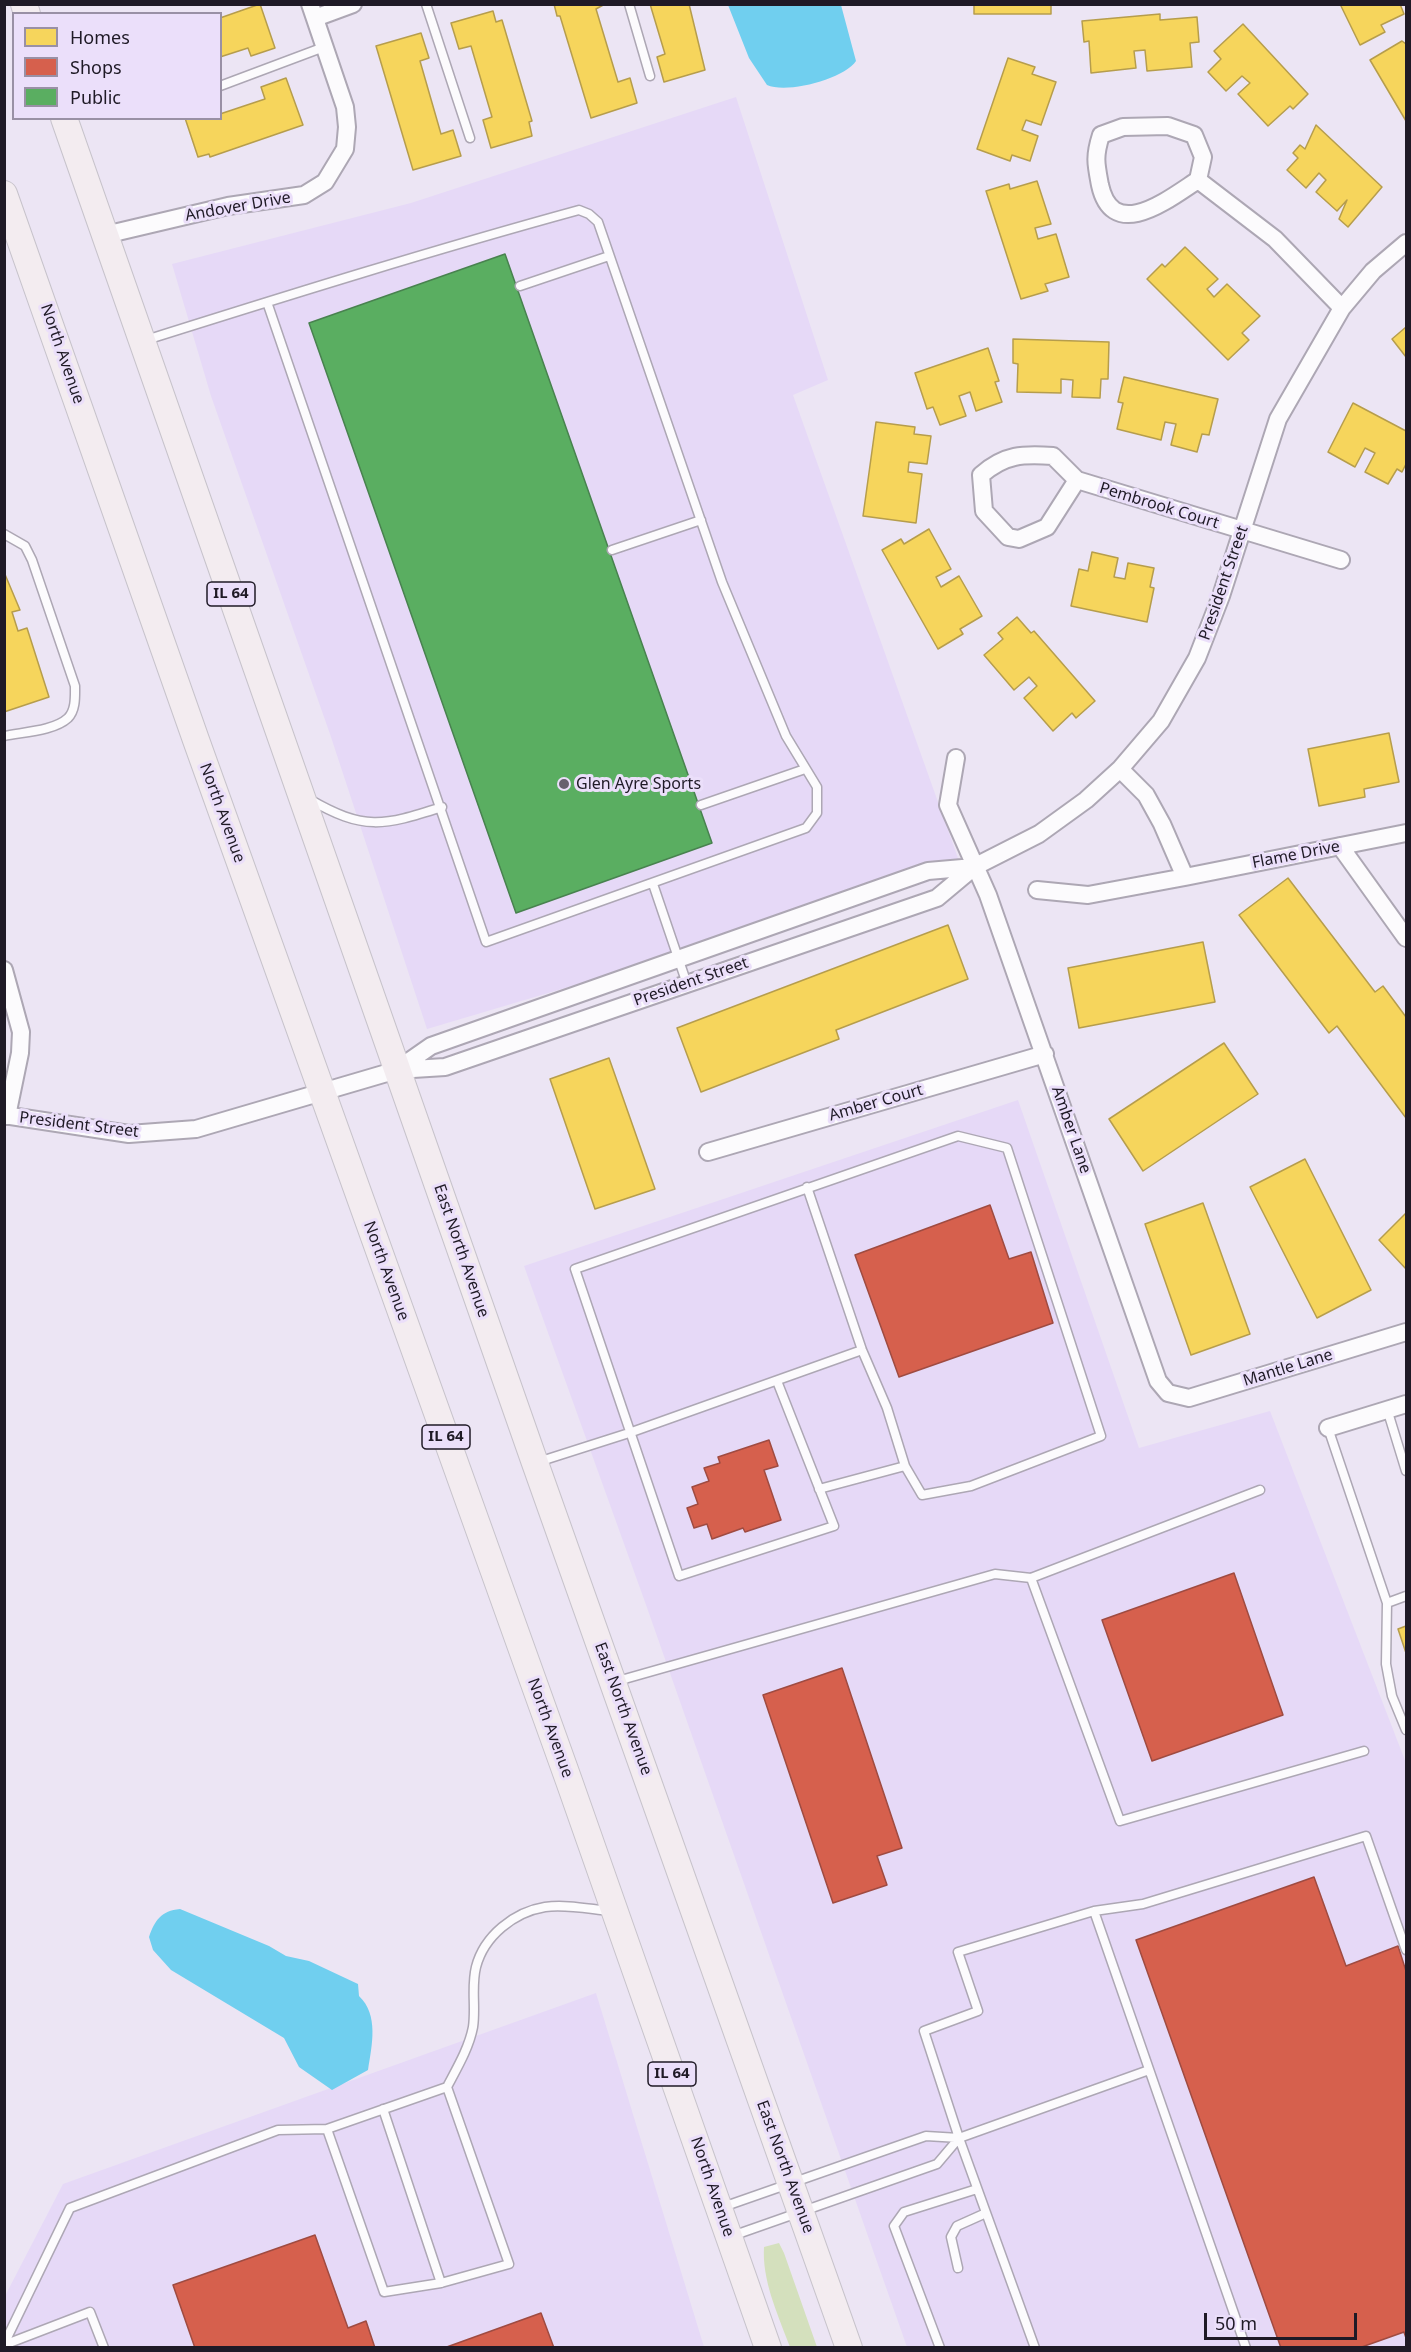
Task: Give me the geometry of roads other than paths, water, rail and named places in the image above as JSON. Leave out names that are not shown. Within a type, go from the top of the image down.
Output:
[{"type":"main road","name":"IL 64","points":[[65,120],[398,1070]]},
{"type":"main road","name":"North Avenue","points":[[5,200],[615,1911],[768,2348]]},
{"type":"main road","name":"East North Avenue","points":[[398,1070],[849,2348]]},
{"type":"street","points":[[312,11],[353,4]]},
{"type":"street","name":"Andover Drive","points":[[105,235],[228,206],[304,195],[325,182],[345,149],[347,127],[345,107],[312,11]]},
{"type":"street","points":[[1134,126],[1168,126],[1194,135],[1203,157],[1198,180],[1152,211],[1124,214],[1109,207],[1102,192],[1094,156],[1101,135],[1123,127],[1134,126]]},
{"type":"street","points":[[1198,180],[1275,239],[1342,308]]},
{"type":"street","name":"President Street","points":[[6,1115],[119,1133],[161,1133],[211,1126],[398,1070],[445,1067],[937,898],[974,867],[1039,834],[1086,800],[1120,769],[1161,721],[1197,658],[1221,596],[1278,419],[1342,308],[1374,272],[1407,243]]},
{"type":"street","name":"Pembrook Court","points":[[1077,480],[1047,527],[1019,539],[1008,537],[984,511],[981,475],[995,463],[1023,454],[1053,456],[1077,480],[1241,532],[1341,560]]},
{"type":"street","name":"Amber Lane","points":[[956,758],[948,805],[988,895],[1158,1380],[1168,1393]]},
{"type":"street","points":[[1120,769],[1146,795],[1162,824],[1185,877]]},
{"type":"street","name":"Flame Drive","points":[[1037,890],[1088,895],[1407,833]]},
{"type":"street","points":[[1340,846],[1407,938]]},
{"type":"street","name":"President Street","points":[[398,1070],[431,1046],[678,958],[928,871],[974,867]]},
{"type":"street","points":[[4,970],[21,1032],[20,1053],[6,1115]]},
{"type":"street","name":"Amber Court","points":[[708,1152],[1045,1054]]},
{"type":"street","name":"Mantle Lane","points":[[1168,1393],[1189,1398],[1407,1332]]},
{"type":"street","points":[[1328,1428],[1407,1404]]},
{"type":"lane","points":[[426,4],[470,138]]},
{"type":"lane","points":[[629,4],[650,76]]},
{"type":"lane","points":[[222,85],[324,47]]},
{"type":"lane","points":[[142,341],[267,302],[579,210],[590,214],[598,222],[722,582],[786,736],[817,787],[817,813],[806,828],[486,942],[442,807],[267,302]]},
{"type":"lane","points":[[520,286],[609,256]]},
{"type":"lane","points":[[612,550],[701,520]]},
{"type":"lane","points":[[4,534],[25,546],[32,560],[75,686],[69,717],[37,730],[4,736]]},
{"type":"lane","points":[[701,806],[805,769]]},
{"type":"lane","points":[[301,794],[349,820],[369,824],[388,823],[442,807]]},
{"type":"lane","points":[[653,884],[687,984]]},
{"type":"lane","points":[[777,1381],[834,1526],[679,1576],[575,1269],[807,1187],[958,1136],[1007,1148],[1101,1436],[972,1486],[922,1495],[905,1466],[887,1408],[862,1350],[807,1187]]},
{"type":"lane","points":[[535,1463],[629,1433],[862,1350]]},
{"type":"lane","points":[[1387,1409],[1407,1471]]},
{"type":"lane","points":[[1328,1428],[1387,1603],[1386,1664],[1392,1696],[1407,1730]]},
{"type":"lane","points":[[819,1490],[905,1466]]},
{"type":"lane","points":[[614,1682],[995,1574],[1031,1578],[1260,1490]]},
{"type":"lane","points":[[1031,1578],[1120,1821],[1364,1751]]},
{"type":"lane","points":[[1387,1603],[1407,1596]]},
{"type":"lane","points":[[1035,2348],[959,2138],[924,2031],[978,2011],[958,1952],[1094,1911],[1143,1904],[1366,1836],[1407,1950]]},
{"type":"lane","points":[[4,2344],[70,2208],[278,2130],[327,2129],[447,2087],[467,2048],[473,2027],[472,1985],[476,1966],[484,1947],[499,1929],[517,1916],[545,1907],[615,1911]]},
{"type":"lane","points":[[1094,1911],[1245,2348]]},
{"type":"lane","points":[[719,2208],[926,2136],[959,2138],[1149,2070]]},
{"type":"lane","points":[[327,2129],[384,2292],[441,2283],[509,2264],[447,2087]]},
{"type":"lane","points":[[383,2109],[441,2283]]},
{"type":"lane","points":[[729,2237],[937,2164],[959,2138]]},
{"type":"lane","points":[[940,2348],[894,2226],[904,2212],[977,2189]]},
{"type":"lane","points":[[958,2268],[951,2237],[957,2226],[986,2213]]},
{"type":"lane","points":[[4,2344],[90,2312],[104,2348]]},
{"type":"water","points":[[728,5],[841,5],[856,61],[840,74],[814,83],[788,88],[767,85],[749,58]]},
{"type":"water","points":[[180,1909],[269,1946],[286,1956],[309,1961],[358,1984],[359,1996],[372,2021],[368,2070],[332,2090],[299,2067],[284,2038],[171,1970],[153,1950],[149,1937],[163,1914]]},
{"type":"place","name":"Glen Ayre Sports","points":[[564,784]]}]
